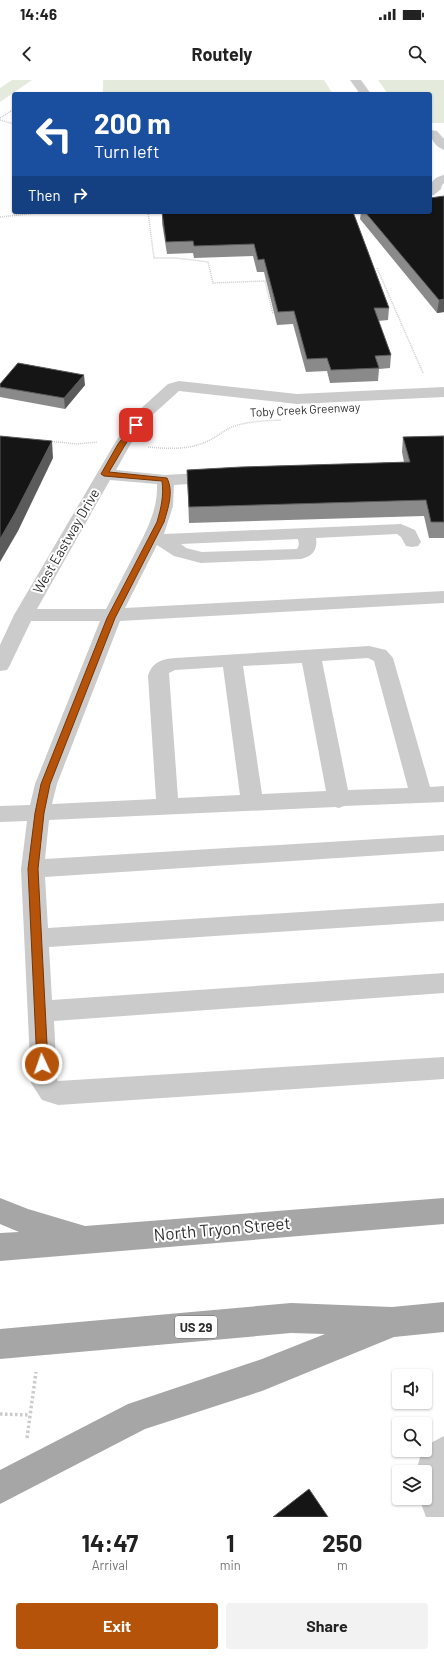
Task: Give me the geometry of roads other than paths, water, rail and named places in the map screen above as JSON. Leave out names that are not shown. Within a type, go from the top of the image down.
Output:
[{"type":"main road","points":[[0,1211],[28,1222],[86,1240]]},
{"type":"main road","name":"North Tryon Street","points":[[0,1247],[444,1211]]},
{"type":"main road","name":"US 29","points":[[0,1344],[291,1318],[392,1322],[444,1317]]},
{"type":"main road","points":[[0,1488],[139,1415],[262,1375],[392,1322]]},
{"type":"street","points":[[355,80],[364,92]]},
{"type":"street","points":[[436,133],[444,146]]},
{"type":"street","points":[[432,191],[435,189],[435,185],[439,180],[444,179]]},
{"type":"street","name":"West Eastway Drive","points":[[0,666],[24,615],[122,444],[143,415],[174,387],[179,386],[274,397],[297,398],[444,392]]},
{"type":"street","points":[[104,474],[165,480],[236,476]]},
{"type":"street","points":[[165,480],[167,493],[165,507],[156,540],[113,615],[46,784],[39,813],[33,869],[43,1077],[47,1088],[51,1092],[58,1093],[444,1068]]},
{"type":"street","points":[[156,540],[190,556],[212,559],[301,554],[308,546],[306,533],[401,529],[409,534],[412,542]]},
{"type":"street","points":[[24,615],[113,615],[444,597]]},
{"type":"street","points":[[168,807],[158,676],[159,671],[165,666],[171,664],[369,652],[380,655],[383,658],[421,796]]},
{"type":"street","points":[[311,656],[339,800]]},
{"type":"street","points":[[232,660],[252,803]]},
{"type":"street","points":[[0,814],[339,800],[444,794]]},
{"type":"street","points":[[33,869],[444,843]]},
{"type":"street","points":[[37,938],[444,912]]},
{"type":"street","points":[[40,1011],[444,983]]},
{"type":"street","points":[[444,1452],[435,1458],[430,1481],[439,1509],[444,1516]]}]
